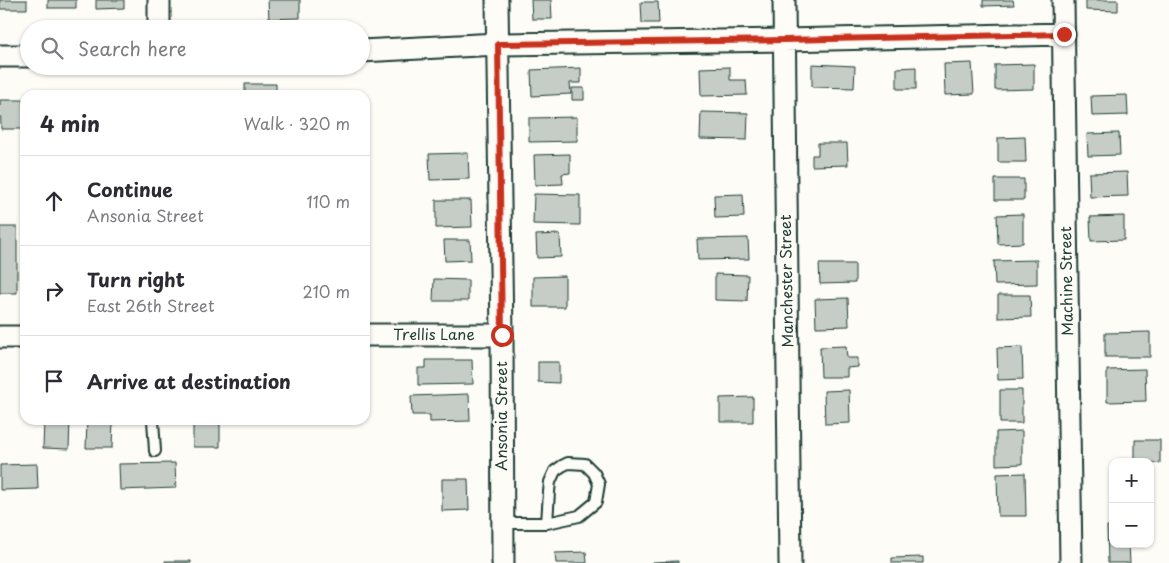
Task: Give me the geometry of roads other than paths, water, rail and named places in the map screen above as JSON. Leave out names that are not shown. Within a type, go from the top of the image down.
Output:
[{"type":"street","points":[[159,0],[159,20]]},
{"type":"street","name":"Ansonia Street","points":[[497,0],[503,563]]},
{"type":"street","name":"Manchester Street","points":[[784,0],[790,563]]},
{"type":"street","name":"Machine Street","points":[[1063,0],[1071,563]]},
{"type":"street","points":[[370,51],[498,44],[1064,34]]},
{"type":"street","points":[[0,56],[20,56]]},
{"type":"street","name":"Trellis Lane","points":[[370,335],[502,335]]},
{"type":"street","points":[[0,337],[20,336]]},
{"type":"lane","points":[[153,425],[155,451]]},
{"type":"lane","points":[[503,523],[547,523],[579,516],[596,502],[599,484],[594,473],[585,464],[568,463],[555,471],[548,492],[547,523]]}]
